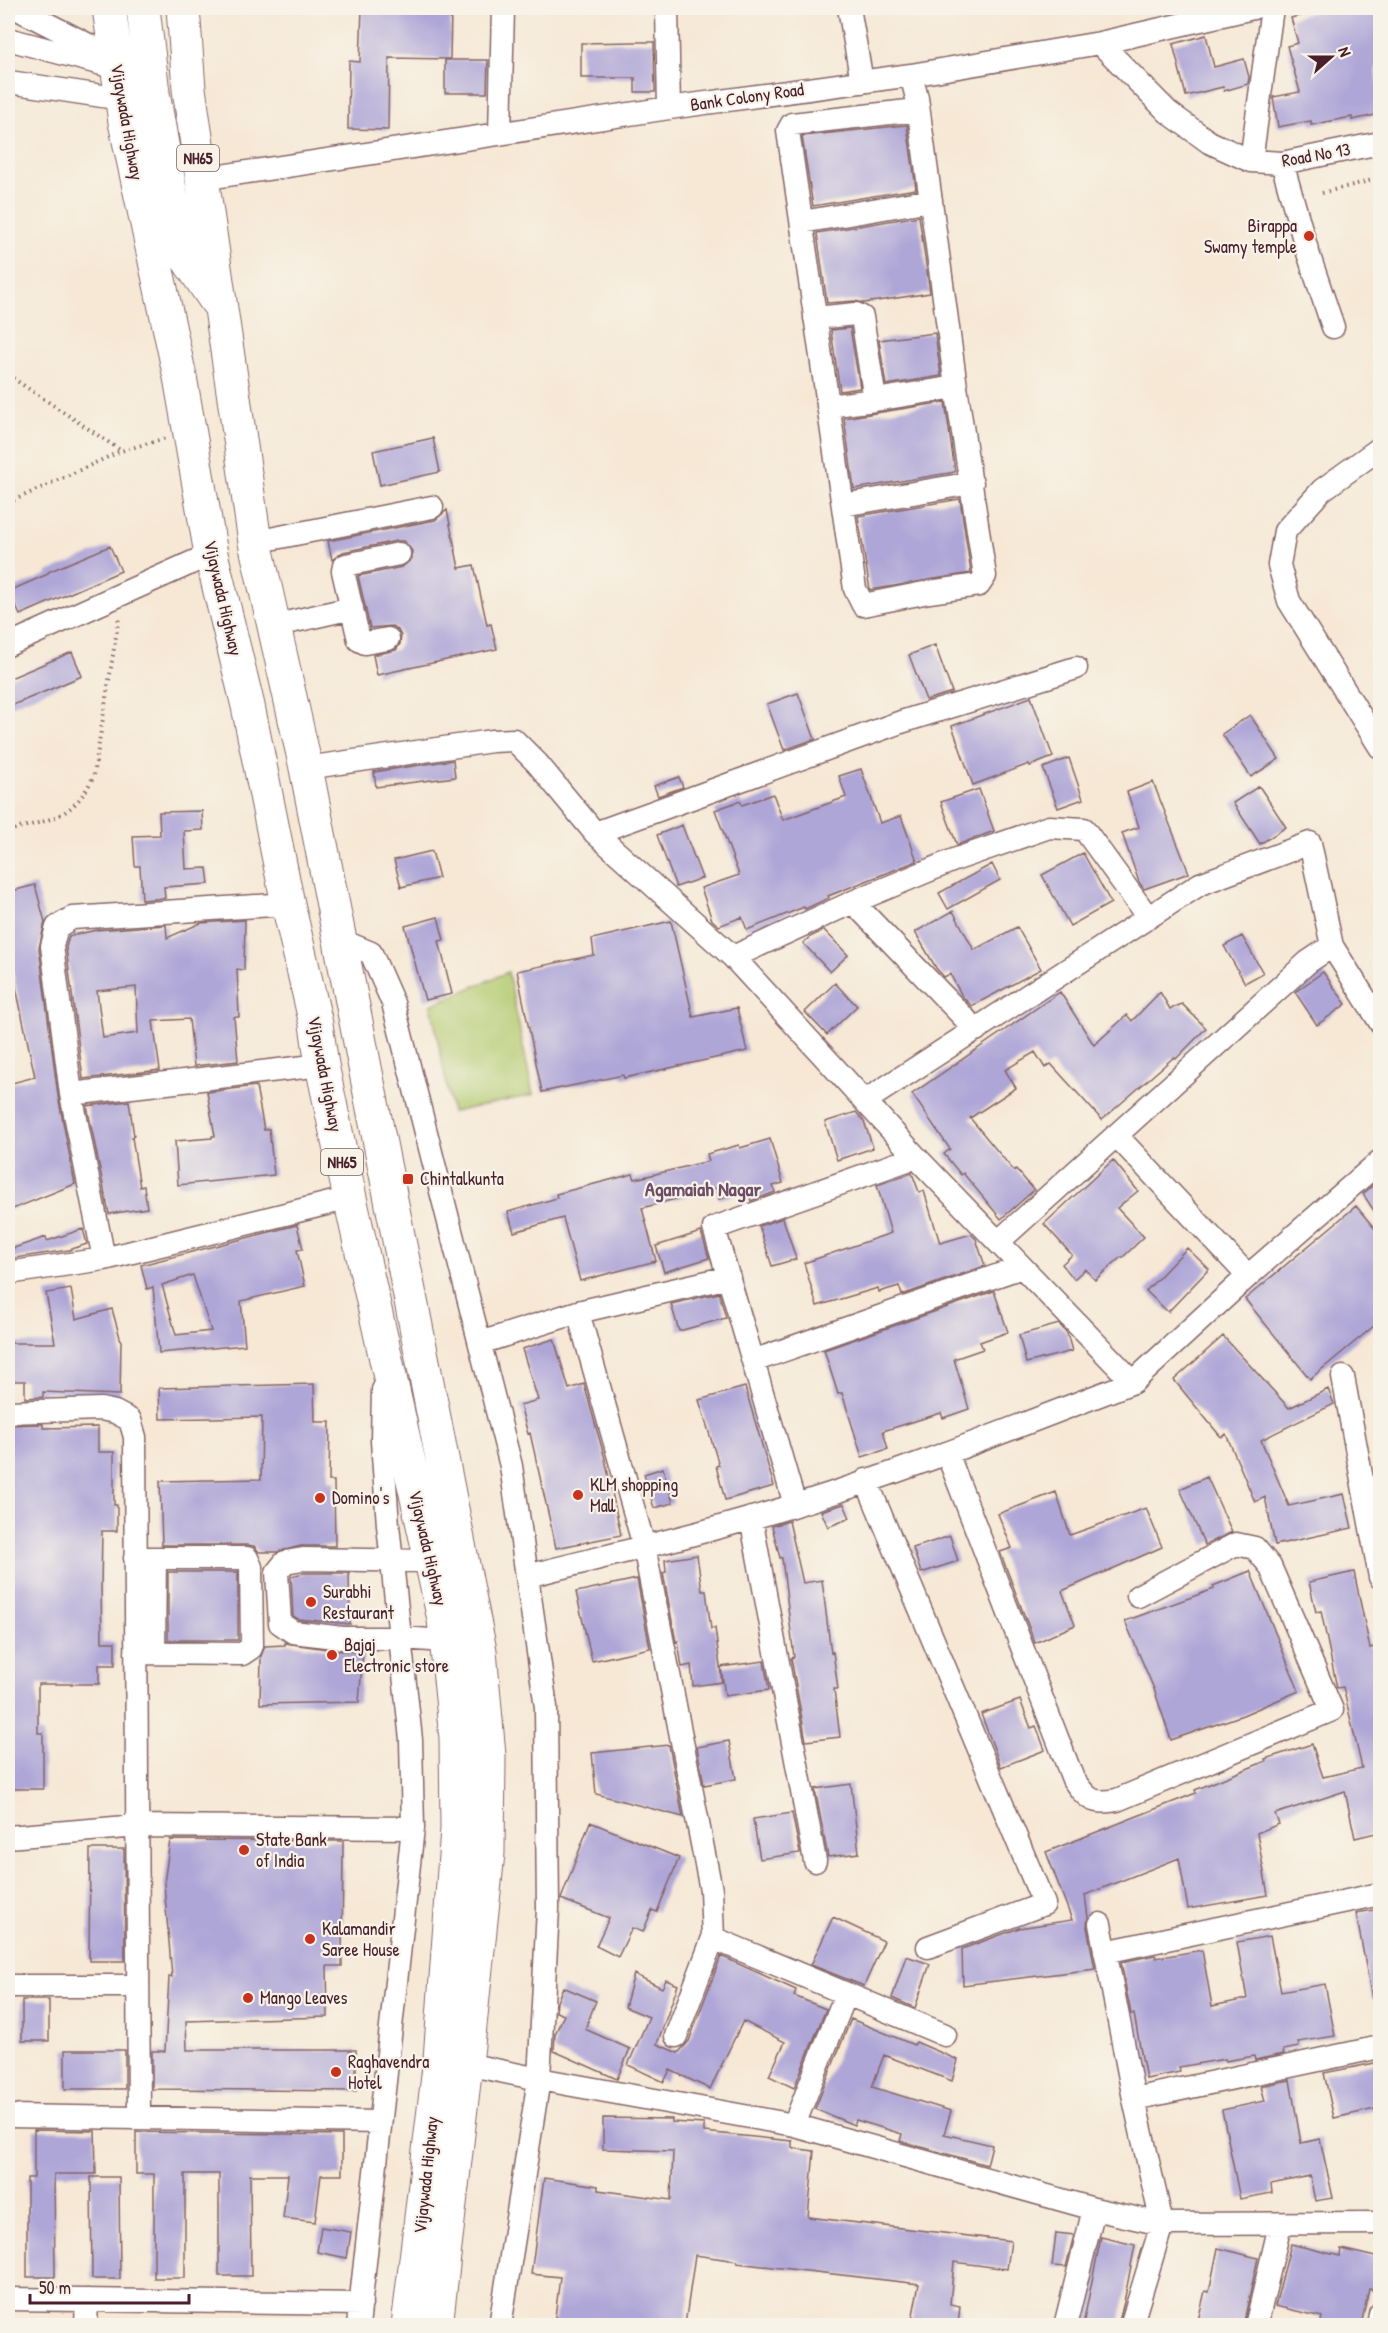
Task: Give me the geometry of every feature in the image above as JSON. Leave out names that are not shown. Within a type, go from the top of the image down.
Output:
[{"type":"highway","name":"Vijaywada Highway","points":[[109,8],[118,75],[190,431],[211,554],[248,706],[288,904],[316,1024],[322,1065],[350,1198],[444,1619],[456,1738],[457,1829],[440,2058],[408,2325]]},
{"type":"highway","points":[[143,8],[153,93],[177,229],[186,257],[220,308]]},
{"type":"highway","name":"Vijaywada Highway","points":[[183,8],[189,89],[201,179],[255,542],[306,768],[480,1651],[489,1756],[488,1852],[436,2325]]},
{"type":"highway","points":[[248,706],[289,697]]},
{"type":"street","points":[[16,8],[67,34],[118,75]]},
{"type":"street","points":[[500,134],[503,8]]},
{"type":"street","points":[[666,8],[669,108]]},
{"type":"street","points":[[849,8],[862,82]]},
{"type":"street","name":"Bank Colony Road","points":[[201,179],[669,108],[911,75],[1100,43],[1253,8]]},
{"type":"street","points":[[1100,43],[1168,112],[1209,142],[1251,161],[1272,8]]},
{"type":"street","points":[[47,49],[56,48],[62,44],[67,34]]},
{"type":"street","points":[[8,39],[47,49],[118,75]]},
{"type":"street","points":[[9,82],[118,75]]},
{"type":"street","points":[[911,75],[917,110],[932,200],[956,387],[985,576],[979,585],[863,605],[855,589],[788,131],[792,124],[917,110]]},
{"type":"street","name":"Road No 13","points":[[1251,161],[1282,163],[1380,143]]},
{"type":"street","points":[[1282,163],[1307,250],[1333,327]]},
{"type":"street","points":[[801,222],[932,200]]},
{"type":"street","points":[[815,318],[856,314],[861,317],[875,400]]},
{"type":"street","points":[[828,406],[956,387]]},
{"type":"street","points":[[1380,448],[1322,490],[1285,531],[1279,565],[1288,601],[1380,747]]},
{"type":"street","points":[[843,505],[972,483]]},
{"type":"street","points":[[255,542],[432,507]]},
{"type":"street","points":[[8,645],[211,554]]},
{"type":"street","points":[[388,639],[361,643],[359,640],[344,566],[399,554]]},
{"type":"street","points":[[273,626],[352,608]]},
{"type":"street","points":[[595,832],[901,722],[1076,668]]},
{"type":"street","points":[[306,768],[492,741],[514,740],[537,763],[595,832],[733,957],[916,1157],[1133,1382]]},
{"type":"street","points":[[733,957],[853,902],[954,860],[1049,827],[1084,829],[1147,916]]},
{"type":"street","points":[[865,1101],[1147,916],[1200,884],[1310,843],[1332,946],[1380,1022]]},
{"type":"street","points":[[853,902],[976,1030]]},
{"type":"street","points":[[104,1259],[71,1094],[51,946],[57,927],[72,918],[288,904]]},
{"type":"street","points":[[340,940],[371,953],[393,1003],[511,1466],[546,1707],[548,1909],[539,2079],[500,2325]]},
{"type":"street","points":[[998,1242],[1308,962],[1332,946]]},
{"type":"street","points":[[71,1094],[322,1065]]},
{"type":"street","points":[[1116,1135],[1248,1276]]},
{"type":"street","points":[[795,1505],[714,1228],[916,1157]]},
{"type":"street","points":[[527,1576],[795,1505],[947,1453],[1133,1382],[1248,1276],[1380,1161]]},
{"type":"street","points":[[8,1273],[104,1259],[350,1198]]},
{"type":"street","points":[[753,1360],[1022,1267]]},
{"type":"street","points":[[480,1343],[578,1312],[729,1277]]},
{"type":"street","points":[[578,1312],[644,1546],[711,1890],[713,1938],[676,2036]]},
{"type":"street","points":[[8,2299],[87,2300],[359,2315],[413,1828],[411,1740],[382,1441],[384,1350]]},
{"type":"street","points":[[1343,1377],[1380,1577]]},
{"type":"street","points":[[8,1412],[101,1409],[115,1412],[130,1420],[135,1437],[145,1558],[145,1653],[138,1826],[139,2117]]},
{"type":"street","points":[[947,1453],[1073,1779],[1086,1798],[1102,1803],[1117,1800],[1332,1710],[1270,1566],[1255,1548],[1236,1544],[1138,1596]]},
{"type":"street","points":[[866,1480],[1044,1904],[928,1947]]},
{"type":"street","points":[[751,1518],[815,1861]]},
{"type":"street","points":[[145,1558],[247,1558],[251,1567],[252,1645],[242,1654],[145,1653]]},
{"type":"street","points":[[431,1561],[303,1559],[285,1562],[277,1572],[280,1623],[293,1632],[343,1638],[446,1641]]},
{"type":"street","points":[[8,1837],[138,1826],[413,1828]]},
{"type":"street","points":[[1105,1952],[1380,1894]]},
{"type":"street","points":[[1100,1924],[1134,2099],[1162,2224],[1131,2325]]},
{"type":"street","points":[[713,1938],[945,2035]]},
{"type":"street","points":[[8,1986],[138,1986]]},
{"type":"street","points":[[794,2125],[846,1994]]},
{"type":"street","points":[[1134,2099],[1380,2047]]},
{"type":"street","points":[[466,2064],[794,2125],[1094,2209],[1162,2224],[1380,2223]]},
{"type":"street","points":[[8,2116],[380,2122]]},
{"type":"street","points":[[1065,2325],[1094,2209]]},
{"type":"street","points":[[1256,2325],[1280,2225]]},
{"type":"street","points":[[86,2325],[87,2300]]},
{"type":"street","points":[[1377,2325],[1380,2314]]},
{"type":"path","points":[[1322,193],[1380,178]]},
{"type":"path","points":[[8,375],[121,450]]},
{"type":"path","points":[[8,503],[121,450],[190,431]]},
{"type":"path","points":[[8,831],[66,813],[84,795],[94,775],[123,593]]},
{"type":"green space","points":[[508,972],[533,1095],[452,1112],[431,1005]]},
{"type":"building","points":[[362,8],[451,10],[450,59],[389,58],[388,130],[348,129],[349,61],[360,62]]},
{"type":"building","points":[[1328,8],[1380,8],[1380,66],[1376,68],[1380,93],[1380,114],[1352,120],[1352,117],[1311,125],[1311,121],[1278,127],[1273,97],[1300,92],[1287,46],[1298,43],[1291,18]]},
{"type":"building","points":[[1206,35],[1214,67],[1244,59],[1249,77],[1248,84],[1224,91],[1223,87],[1186,96],[1173,44]]},
{"type":"building","points":[[654,42],[655,92],[635,92],[635,78],[581,78],[581,43]]},
{"type":"building","points":[[445,60],[488,60],[487,93],[445,93]]},
{"type":"building","points":[[907,125],[916,189],[813,206],[802,136]]},
{"type":"building","points":[[919,216],[930,293],[864,303],[855,301],[827,303],[817,233]]},
{"type":"building","points":[[850,328],[860,388],[840,391],[831,330]]},
{"type":"building","points":[[935,333],[941,376],[886,385],[879,340]]},
{"type":"building","points":[[945,402],[955,472],[854,489],[844,418]]},
{"type":"building","points":[[433,438],[440,472],[380,485],[373,451]]},
{"type":"building","points":[[960,499],[971,573],[870,590],[858,516]]},
{"type":"building","points":[[447,510],[459,568],[474,565],[487,625],[491,624],[497,649],[377,675],[373,655],[396,650],[401,636],[392,626],[370,628],[358,576],[402,567],[412,559],[412,551],[404,541],[396,541],[343,552],[332,560],[328,541],[435,520]]},
{"type":"building","points":[[110,546],[121,571],[20,615],[9,591]]},
{"type":"building","points":[[935,645],[952,692],[926,700],[909,655]]},
{"type":"building","points":[[72,652],[82,676],[8,707],[8,679]]},
{"type":"building","points":[[798,693],[815,739],[784,750],[767,704]]},
{"type":"building","points":[[1031,697],[1053,757],[973,785],[952,726]]},
{"type":"building","points":[[1250,715],[1279,759],[1251,777],[1222,734]]},
{"type":"building","points":[[1069,758],[1083,799],[1058,808],[1043,768]]},
{"type":"building","points":[[453,760],[455,777],[376,787],[374,772]]},
{"type":"building","points":[[861,769],[880,823],[901,816],[917,861],[828,896],[829,898],[805,909],[804,907],[747,930],[742,917],[719,926],[712,920],[701,888],[739,875],[715,810],[740,801],[742,805],[773,794],[783,820],[846,797],[839,776]]},
{"type":"building","points":[[679,777],[683,787],[658,796],[654,786]]},
{"type":"building","points":[[1153,782],[1189,873],[1144,889],[1139,882],[1122,833],[1139,827],[1127,792]]},
{"type":"building","points":[[1259,786],[1286,827],[1260,844],[1233,803]]},
{"type":"building","points":[[979,789],[994,831],[957,845],[941,802]]},
{"type":"building","points":[[202,811],[203,830],[184,831],[186,869],[207,868],[209,884],[164,887],[165,898],[142,900],[140,866],[135,866],[133,836],[160,835],[159,812]]},
{"type":"building","points":[[682,825],[702,878],[676,887],[657,835]]},
{"type":"building","points":[[432,851],[439,878],[401,887],[394,860]]},
{"type":"building","points":[[1083,853],[1111,903],[1070,926],[1042,875]]},
{"type":"building","points":[[992,864],[1000,880],[948,909],[939,893]]},
{"type":"building","points":[[35,885],[45,922],[39,948],[58,1096],[75,1184],[8,1211],[8,1084],[35,1077],[14,978],[8,930],[8,892]]},
{"type":"building","points":[[953,911],[974,950],[1017,927],[1041,969],[972,1006],[962,996],[950,974],[944,977],[936,968],[915,932]]},
{"type":"building","points":[[438,917],[444,940],[439,941],[452,994],[425,1000],[405,926]]},
{"type":"building","points":[[245,920],[244,970],[237,969],[239,1017],[234,1017],[238,1061],[194,1066],[189,1019],[153,1021],[160,1070],[83,1079],[66,947],[69,936],[97,930],[166,925],[167,938],[201,923]],"holes":[[[136,987],[138,1033],[103,1038],[97,991]]]},
{"type":"building","points":[[671,921],[693,1017],[737,1008],[747,1051],[624,1078],[623,1075],[542,1092],[517,971],[594,955],[592,939]]},
{"type":"building","points":[[824,930],[848,955],[830,972],[803,943]]},
{"type":"building","points":[[1242,936],[1263,973],[1245,983],[1224,946]]},
{"type":"building","points":[[1323,972],[1346,1004],[1317,1025],[1295,992]]},
{"type":"building","points":[[835,983],[857,1006],[827,1035],[805,1012]]},
{"type":"building","points":[[1060,992],[1094,1045],[1127,1015],[1132,1021],[1160,992],[1170,1009],[1182,1004],[1206,1028],[1176,1059],[1174,1057],[1102,1120],[1051,1064],[1045,1068],[1035,1052],[1005,1070],[1016,1088],[970,1118],[1014,1171],[1016,1169],[1034,1190],[1001,1219],[944,1154],[950,1149],[912,1094]]},
{"type":"building","points":[[256,1086],[264,1130],[269,1129],[274,1175],[178,1185],[175,1141],[215,1136],[207,1092]]},
{"type":"building","points":[[129,1101],[140,1187],[144,1186],[147,1208],[109,1214],[87,1106]]},
{"type":"building","points":[[856,1112],[864,1121],[873,1148],[837,1160],[825,1122]]},
{"type":"building","points":[[770,1139],[783,1183],[773,1186],[775,1192],[751,1201],[748,1191],[719,1199],[716,1188],[642,1208],[656,1261],[580,1281],[563,1218],[514,1232],[508,1212],[557,1198],[556,1194],[633,1174],[635,1179],[709,1161],[707,1154],[739,1145],[740,1148]]},
{"type":"building","points":[[1113,1160],[1138,1191],[1117,1208],[1144,1237],[1095,1280],[1085,1269],[1074,1279],[1062,1264],[1072,1255],[1044,1224]]},
{"type":"building","points":[[912,1173],[919,1192],[924,1191],[940,1243],[971,1234],[976,1239],[985,1266],[902,1295],[899,1286],[879,1292],[878,1288],[817,1306],[804,1263],[891,1233],[877,1185]]},
{"type":"building","points":[[1378,1181],[1380,1186],[1380,1220],[1363,1194]]},
{"type":"building","points":[[1356,1206],[1380,1235],[1380,1321],[1310,1379],[1245,1299]]},
{"type":"building","points":[[783,1218],[796,1259],[772,1266],[759,1226]]},
{"type":"building","points":[[297,1225],[303,1249],[297,1250],[305,1286],[241,1301],[245,1345],[159,1353],[153,1287],[147,1289],[141,1265]],"holes":[[[193,1275],[211,1331],[176,1335],[162,1285]]]},
{"type":"building","points":[[83,1229],[87,1244],[69,1250],[8,1259],[8,1250],[46,1237],[47,1241]]},
{"type":"building","points":[[701,1232],[709,1258],[664,1272],[656,1246]]},
{"type":"building","points":[[1187,1248],[1209,1269],[1168,1312],[1146,1291]]},
{"type":"building","points":[[71,1289],[76,1319],[112,1309],[121,1341],[120,1395],[43,1392],[43,1397],[25,1398],[25,1381],[8,1381],[8,1343],[55,1343],[46,1293]]},
{"type":"building","points":[[994,1291],[1008,1332],[980,1342],[983,1349],[954,1359],[969,1409],[943,1418],[941,1413],[883,1431],[888,1449],[862,1457],[842,1393],[838,1394],[824,1350]]},
{"type":"building","points":[[719,1293],[726,1318],[679,1331],[671,1304]]},
{"type":"building","points":[[1059,1324],[1067,1333],[1072,1351],[1026,1363],[1019,1335]]},
{"type":"building","points":[[1223,1336],[1289,1408],[1328,1389],[1334,1404],[1261,1440],[1289,1506],[1344,1494],[1352,1528],[1275,1545],[1265,1497],[1255,1502],[1226,1434],[1221,1437],[1174,1380]]},
{"type":"building","points":[[554,1339],[569,1389],[584,1384],[605,1459],[621,1535],[556,1548],[530,1433],[528,1434],[520,1405],[538,1400],[522,1349]]},
{"type":"building","points":[[314,1384],[315,1422],[330,1422],[329,1481],[334,1481],[335,1546],[301,1546],[277,1552],[259,1552],[254,1546],[247,1545],[162,1545],[160,1481],[261,1479],[262,1417],[160,1419],[159,1388]]},
{"type":"building","points":[[745,1387],[774,1486],[725,1500],[716,1466],[719,1465],[699,1400]]},
{"type":"building","points":[[43,1424],[43,1428],[98,1427],[98,1452],[114,1452],[114,1505],[117,1505],[117,1531],[102,1531],[101,1587],[102,1642],[115,1642],[115,1665],[99,1665],[99,1684],[38,1684],[38,1733],[43,1733],[43,1789],[8,1789],[8,1425]]},
{"type":"building","points":[[663,1468],[673,1503],[654,1508],[644,1474]]},
{"type":"building","points":[[1207,1477],[1232,1532],[1205,1545],[1180,1489]]},
{"type":"building","points":[[1056,1492],[1070,1535],[1146,1508],[1162,1547],[1062,1591],[1075,1625],[1035,1643],[1000,1552],[1012,1548],[998,1514]]},
{"type":"building","points":[[844,1504],[850,1518],[828,1527],[821,1511]]},
{"type":"building","points":[[789,1521],[803,1583],[822,1580],[838,1689],[834,1689],[840,1737],[806,1741],[791,1658],[794,1657],[782,1558],[780,1558],[772,1526]]},
{"type":"building","points":[[950,1536],[958,1561],[921,1573],[913,1548]]},
{"type":"building","points":[[697,1555],[702,1591],[706,1591],[711,1629],[715,1628],[722,1682],[693,1686],[691,1665],[682,1667],[663,1573],[666,1572],[665,1560]]},
{"type":"building","points":[[1250,1571],[1299,1691],[1243,1715],[1171,1740],[1154,1689],[1125,1621],[1214,1589],[1213,1586]]},
{"type":"building","points":[[168,1572],[238,1572],[238,1640],[168,1640]]},
{"type":"building","points":[[1354,1572],[1370,1648],[1374,1647],[1380,1677],[1380,1832],[1355,1838],[1345,1791],[1275,1814],[1279,1824],[1257,1833],[1268,1895],[1188,1909],[1179,1858],[1085,1895],[1087,1927],[1095,1969],[963,1985],[962,1949],[1019,1928],[1072,1920],[1046,1852],[1196,1793],[1195,1790],[1266,1761],[1265,1759],[1312,1744],[1323,1777],[1362,1768],[1343,1687],[1337,1688],[1321,1611],[1316,1612],[1309,1582]]},
{"type":"building","points":[[304,1573],[349,1573],[350,1624],[298,1619],[293,1616],[291,1576]]},
{"type":"building","points":[[637,1579],[650,1648],[592,1661],[576,1592]]},
{"type":"building","points":[[285,1643],[363,1652],[359,1702],[260,1704],[261,1656],[265,1646],[285,1645]]},
{"type":"building","points":[[764,1661],[769,1690],[725,1696],[721,1667]]},
{"type":"building","points":[[1020,1700],[1031,1728],[1036,1726],[1045,1750],[1001,1767],[981,1714]]},
{"type":"building","points":[[729,1741],[736,1779],[704,1785],[697,1747]]},
{"type":"building","points":[[669,1745],[683,1817],[596,1794],[592,1753]]},
{"type":"building","points":[[851,1784],[859,1853],[828,1857],[815,1789]]},
{"type":"building","points":[[792,1813],[800,1853],[760,1859],[753,1819]]},
{"type":"building","points":[[590,1822],[679,1858],[657,1912],[652,1910],[643,1932],[632,1928],[618,1957],[596,1946],[609,1918],[561,1899]]},
{"type":"building","points":[[170,1840],[343,1841],[342,1966],[327,1966],[328,2017],[186,2021],[187,2050],[356,2050],[356,2091],[152,2089],[152,2051],[165,2051],[169,1977],[172,1977],[164,1884]]},
{"type":"building","points":[[90,1849],[124,1849],[125,1961],[89,1961]]},
{"type":"building","points":[[1380,1909],[1380,1998],[1372,1999],[1356,1913]]},
{"type":"building","points":[[833,1917],[884,1941],[864,1986],[811,1965]]},
{"type":"building","points":[[1270,1936],[1281,1992],[1325,1984],[1335,2036],[1298,2042],[1299,2047],[1283,2050],[1284,2054],[1255,2060],[1254,2056],[1179,2067],[1180,2072],[1146,2079],[1134,2014],[1131,2014],[1121,1962],[1155,1955],[1156,1958],[1202,1950],[1212,2006],[1247,1999],[1237,1942]]},
{"type":"building","points":[[721,1956],[796,1990],[794,1996],[826,2009],[794,2088],[769,2076],[785,2042],[743,2021],[710,2089],[670,2070],[664,2082],[628,2065],[649,2017],[625,2007],[634,1974],[662,1988],[666,1980],[678,1985],[657,2044],[678,2053],[689,2041]]},
{"type":"building","points":[[906,1956],[930,1964],[915,2008],[892,1998]]},
{"type":"building","points":[[563,1987],[596,2001],[585,2029],[630,2049],[617,2079],[554,2051],[555,2034],[564,2015],[556,2012]]},
{"type":"building","points":[[22,2000],[49,2000],[49,2041],[22,2041]]},
{"type":"building","points":[[851,2019],[958,2060],[952,2081],[884,2055],[872,2087],[951,2111],[944,2134],[992,2145],[987,2165],[900,2141],[902,2134],[856,2120],[854,2125],[815,2109]]},
{"type":"building","points":[[65,2050],[125,2050],[125,2089],[65,2089]]},
{"type":"building","points":[[1380,2062],[1380,2108],[1334,2118],[1324,2073]]},
{"type":"building","points":[[1290,2080],[1301,2143],[1320,2139],[1333,2198],[1315,2201],[1310,2176],[1271,2184],[1272,2193],[1240,2199],[1222,2110],[1265,2101],[1261,2086]]},
{"type":"building","points":[[603,2118],[672,2119],[672,2122],[704,2124],[704,2132],[792,2141],[792,2148],[814,2151],[808,2217],[1011,2241],[1007,2269],[954,2262],[950,2304],[960,2306],[958,2325],[911,2325],[919,2284],[737,2263],[737,2261],[695,2255],[685,2325],[554,2325],[560,2277],[531,2274],[544,2178],[598,2186],[598,2190],[671,2200],[673,2151],[603,2149]]},
{"type":"building","points":[[34,2130],[95,2131],[96,2174],[54,2174],[55,2277],[27,2277],[27,2178],[34,2178]]},
{"type":"building","points":[[136,2132],[342,2135],[342,2175],[321,2175],[315,2222],[283,2218],[288,2175],[250,2175],[251,2276],[219,2276],[219,2174],[185,2174],[185,2278],[154,2278],[154,2174],[136,2174]]},
{"type":"building","points":[[91,2177],[119,2177],[120,2279],[92,2279]]},
{"type":"building","points":[[321,2227],[351,2232],[347,2258],[317,2252]]},
{"type":"building","points":[[1056,2233],[1074,2235],[1066,2267],[1052,2266]]},
{"type":"building","points":[[1101,2237],[1135,2245],[1124,2302],[1118,2325],[1083,2325]]},
{"type":"building","points":[[1291,2244],[1340,2256],[1341,2249],[1380,2258],[1377,2291],[1369,2289],[1361,2325],[1320,2325],[1322,2317],[1275,2306]]},
{"type":"building","points":[[1218,2248],[1258,2258],[1243,2325],[1197,2325],[1205,2291],[1209,2292]]},
{"type":"place","name":"Birappa Swamy temple","points":[[1309,236]]},
{"type":"place","name":"Chintalkunta","points":[[408,1179]]},
{"type":"place","name":"KLM shopping Mall","points":[[578,1495]]},
{"type":"place","name":"Domino's","points":[[320,1498]]},
{"type":"place","name":"Surabhi Restaurant","points":[[311,1602]]},
{"type":"place","name":"Bajaj Electronic store","points":[[332,1655]]},
{"type":"place","name":"State Bank of India","points":[[244,1850]]},
{"type":"place","name":"Kalamandir Saree House","points":[[310,1939]]},
{"type":"place","name":"Mango Leaves","points":[[248,1998]]},
{"type":"place","name":"Raghavendra Hotel","points":[[336,2072]]},
{"type":"district","name":"Agamaiah Nagar","points":[[703,1189]]}]
